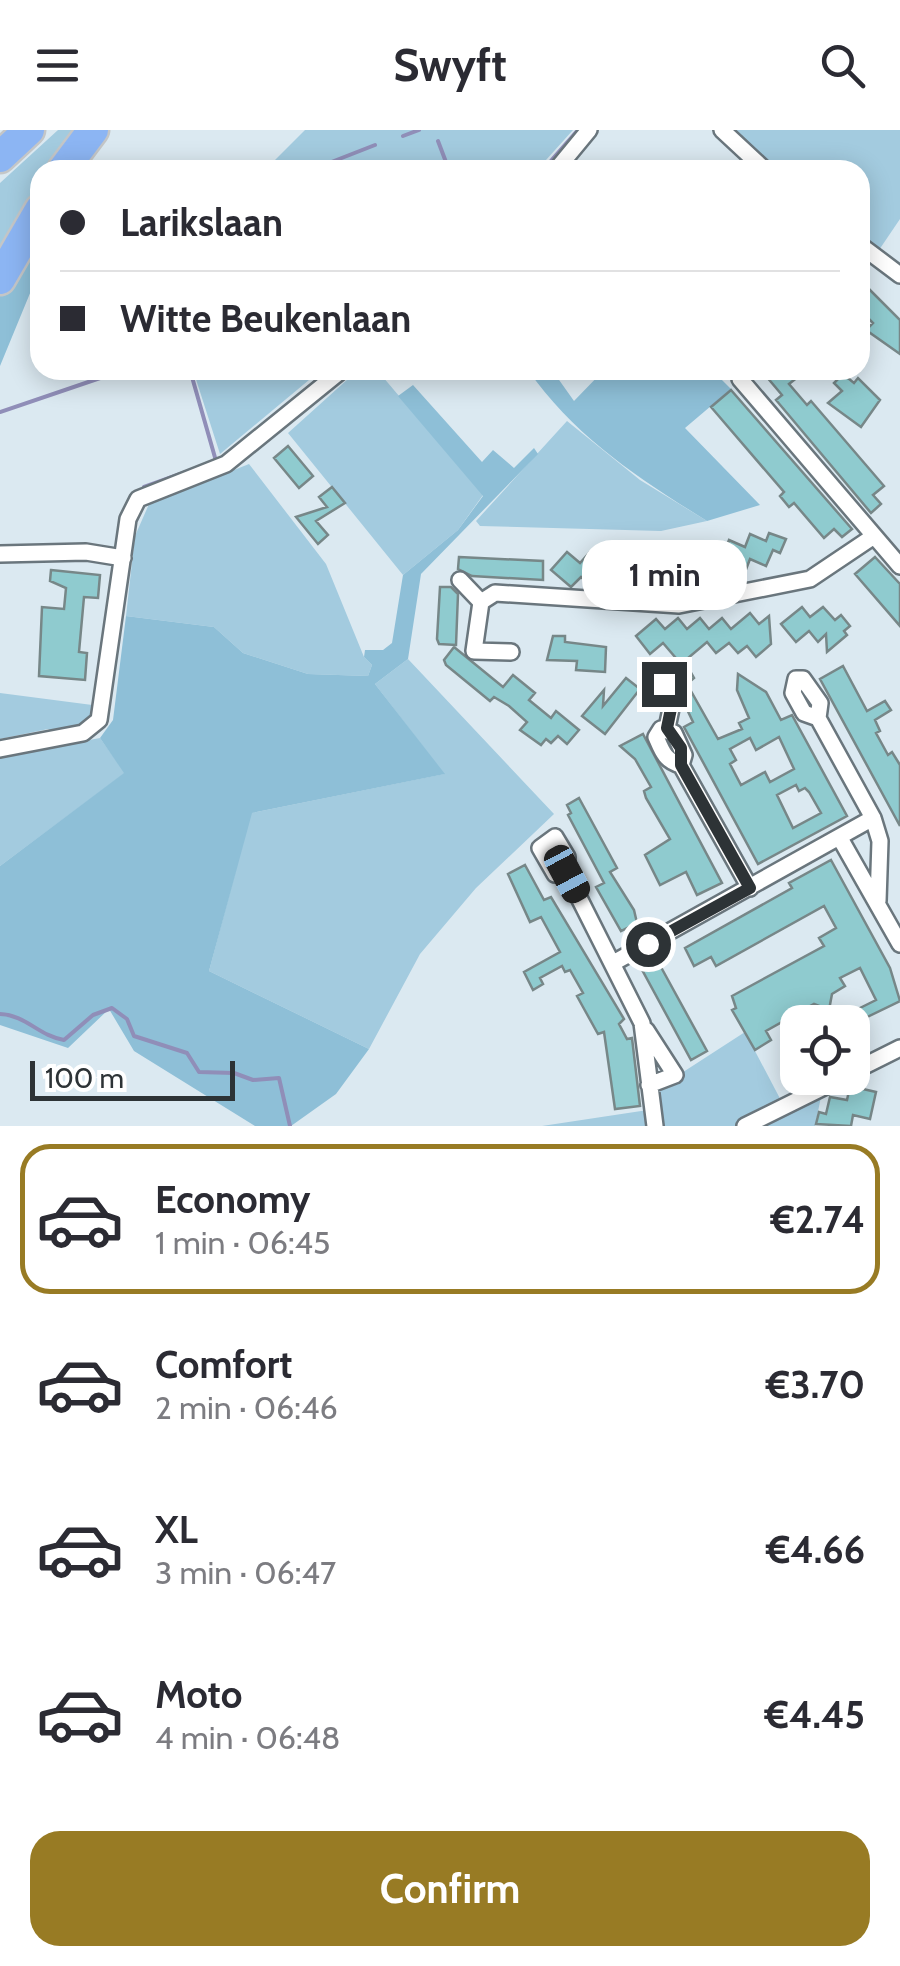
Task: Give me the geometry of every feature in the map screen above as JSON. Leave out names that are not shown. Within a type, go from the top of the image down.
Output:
[{"type":"highway","points":[[0,157],[29,130]]},
{"type":"highway","points":[[70,160],[93,130]]},
{"type":"highway","points":[[0,280],[30,228]]},
{"type":"street","points":[[564,160],[590,130]]},
{"type":"street","points":[[722,130],[754,160]]},
{"type":"street","points":[[870,252],[900,275]]},
{"type":"street","points":[[0,749],[83,732],[99,720],[128,520],[138,499],[226,464],[330,380]]},
{"type":"street","points":[[741,380],[900,566]]},
{"type":"street","points":[[480,602],[495,593],[679,605],[747,594],[810,579],[874,536]]},
{"type":"street","points":[[0,554],[86,552],[123,558]]},
{"type":"street","points":[[460,580],[480,602],[474,651],[510,652]]},
{"type":"street","points":[[664,684],[673,699],[667,728],[681,748],[681,765],[750,888]]},
{"type":"street","points":[[818,718],[872,818],[880,841],[878,900]]},
{"type":"street","points":[[614,962],[841,840],[872,818]]},
{"type":"street","points":[[841,840],[900,944]]},
{"type":"street","points":[[567,874],[642,1022],[674,1075],[649,1085]]},
{"type":"street","points":[[642,1022],[654,1122]]},
{"type":"street","points":[[870,1063],[900,1048]]},
{"type":"street","points":[[745,1126],[808,1095]]},
{"type":"shaded area","points":[[58,130],[83,130],[60,160],[30,160],[30,204],[0,253],[0,183]]},
{"type":"shaded area","points":[[305,130],[573,130],[546,160],[275,160]]},
{"type":"shaded area","points":[[731,130],[900,130],[900,219],[879,250],[870,243],[870,160],[765,160]]},
{"type":"shaded area","points":[[30,242],[30,293],[0,366],[0,294]]},
{"type":"shaded area","points":[[196,380],[309,380],[220,454]]},
{"type":"shaded area","points":[[347,380],[385,380],[483,495],[458,530],[403,575],[288,433]]},
{"type":"shaded area","points":[[536,380],[559,380],[574,401],[594,380],[722,380],[731,389],[685,428],[760,505],[707,521],[609,454]]},
{"type":"shaded area","points":[[413,385],[482,462],[493,450],[514,468],[534,448],[538,454],[421,574],[408,659],[375,684],[445,774],[252,813],[209,971],[369,1049],[336,1094],[291,1126],[255,1126],[134,1051],[109,1009],[68,1048],[0,1025],[0,866],[124,773],[100,738],[113,720],[126,616],[214,627],[243,653],[308,674],[368,676],[372,665],[364,657],[365,650],[383,650],[392,643],[403,575],[458,530],[483,496],[398,396]]},
{"type":"shaded area","points":[[567,421],[640,480],[707,521],[661,531],[480,526],[476,521]]},
{"type":"shaded area","points":[[249,464],[326,564],[364,657],[372,665],[368,676],[308,674],[243,653],[214,627],[126,616],[135,536],[149,504]]},
{"type":"shaded area","points":[[408,659],[554,814],[476,888],[420,954],[369,1049],[209,971],[251,813],[444,774],[375,684]]},
{"type":"shaded area","points":[[0,693],[100,706],[81,730],[55,734],[48,729],[0,739]]},
{"type":"shaded area","points":[[100,738],[125,773],[0,866],[0,757]]},
{"type":"shaded area","points":[[745,1032],[786,1110],[821,1095],[815,1126],[542,1126],[661,1108],[660,1087]]},
{"type":"building","points":[[870,290],[900,320],[900,354],[870,333]]},
{"type":"building","points":[[769,380],[794,380],[789,384],[807,405],[811,401],[884,486],[873,495],[881,504],[871,513],[776,400],[782,395]]},
{"type":"building","points":[[860,380],[880,400],[861,427],[828,403],[842,391],[834,383]]},
{"type":"building","points":[[731,390],[852,529],[842,537],[834,529],[824,538],[794,503],[789,507],[780,496],[784,492],[711,407]]},
{"type":"building","points":[[288,446],[313,476],[299,488],[274,458]]},
{"type":"building","points":[[332,487],[345,503],[316,521],[328,535],[318,544],[296,517],[327,507],[319,497]]},
{"type":"building","points":[[769,533],[786,539],[780,553],[773,550],[766,566],[750,559],[745,572],[729,565],[724,578],[708,572],[703,584],[678,574],[687,552],[696,556],[700,546],[724,553],[729,540],[745,547],[750,534],[766,541]]},
{"type":"building","points":[[567,552],[580,563],[589,553],[602,564],[611,554],[624,566],[633,555],[646,567],[655,556],[693,591],[649,578],[638,591],[625,579],[616,590],[603,578],[594,588],[581,577],[571,587],[551,570]]},
{"type":"building","points":[[459,557],[543,561],[543,580],[472,576],[458,569]]},
{"type":"building","points":[[875,557],[900,584],[900,626],[855,574]]},
{"type":"building","points":[[51,570],[100,575],[98,598],[84,597],[79,652],[87,653],[85,680],[39,676],[42,607],[64,609],[66,588],[50,581]]},
{"type":"building","points":[[440,587],[451,587],[458,594],[456,645],[439,644],[437,639]]},
{"type":"building","points":[[802,607],[810,617],[823,607],[835,620],[841,615],[850,626],[844,631],[847,635],[827,652],[826,634],[818,642],[809,631],[796,642],[781,624]]},
{"type":"building","points":[[750,613],[759,624],[769,616],[771,644],[756,657],[747,646],[738,653],[729,643],[716,653],[707,642],[681,664],[663,643],[650,654],[636,636],[656,619],[665,629],[678,618],[687,629],[700,618],[709,629],[722,618],[731,629]]},
{"type":"building","points":[[553,636],[565,636],[565,642],[606,647],[605,672],[576,670],[577,661],[547,660]]},
{"type":"building","points":[[454,647],[503,687],[513,675],[535,693],[529,700],[551,718],[556,711],[579,730],[567,744],[558,736],[541,745],[520,730],[527,722],[509,706],[494,697],[490,701],[446,665],[444,660]]},
{"type":"building","points":[[843,666],[867,711],[885,701],[891,710],[875,720],[880,731],[876,733],[888,755],[892,752],[900,765],[900,826],[820,679]]},
{"type":"building","points":[[689,669],[694,678],[687,684],[718,739],[742,729],[739,723],[749,718],[737,690],[738,674],[766,692],[781,720],[792,715],[847,816],[758,864],[684,727],[693,722],[672,678]],"holes":[[[779,737],[794,769],[770,782],[765,772],[741,785],[730,764],[736,760],[730,749],[750,738],[756,750]],[[796,785],[799,791],[805,788],[809,792],[821,813],[793,828],[777,795]]]},
{"type":"building","points":[[626,678],[640,689],[605,734],[582,716],[604,690],[603,706]]},
{"type":"building","points":[[643,734],[722,883],[697,895],[686,872],[660,885],[645,855],[670,839],[646,798],[644,791],[651,787],[635,759],[620,746]]},
{"type":"building","points":[[579,798],[617,868],[610,872],[634,910],[637,923],[621,931],[596,887],[604,883],[568,815],[571,813],[567,805]]},
{"type":"building","points":[[831,860],[890,968],[900,1001],[870,1016],[870,1005],[866,1005],[876,1000],[860,968],[840,978],[845,986],[832,994],[830,1005],[780,1005],[780,1023],[766,1031],[771,1040],[755,1050],[732,1010],[736,1008],[732,996],[824,946],[819,938],[836,928],[824,906],[716,966],[711,957],[694,966],[685,948],[792,888],[789,883]]},
{"type":"building","points":[[525,865],[544,900],[551,897],[624,1019],[619,1024],[627,1039],[632,1038],[640,1106],[615,1109],[604,1032],[598,1034],[583,1007],[577,996],[583,993],[570,970],[565,972],[562,966],[540,978],[543,984],[533,990],[524,972],[560,952],[541,917],[530,922],[508,874]]},
{"type":"building","points":[[656,958],[707,1051],[691,1060],[640,966]]},
{"type":"building","points":[[876,1092],[870,1119],[853,1115],[851,1126],[816,1124],[819,1112],[826,1114],[830,1097],[847,1100],[848,1095]]},
{"type":"waterway","points":[[403,136],[419,130]]},
{"type":"waterway","points":[[552,160],[578,130]]},
{"type":"waterway","points":[[438,141],[445,160]]},
{"type":"waterway","points":[[337,160],[375,145]]},
{"type":"waterway","points":[[0,412],[94,380]]},
{"type":"waterway","points":[[193,380],[216,461]]},
{"type":"waterway","points":[[308,388],[317,380]]},
{"type":"waterway","points":[[144,487],[186,472]]},
{"type":"waterway","points":[[0,1014],[64,1040],[93,1015],[112,1008],[127,1019],[134,1036],[187,1053],[199,1072],[234,1073],[253,1080],[279,1078],[290,1126]]},
{"type":"route","points":[[648,944],[750,888],[681,765],[684,755],[674,733],[667,728],[666,718],[673,699],[664,684]]}]
